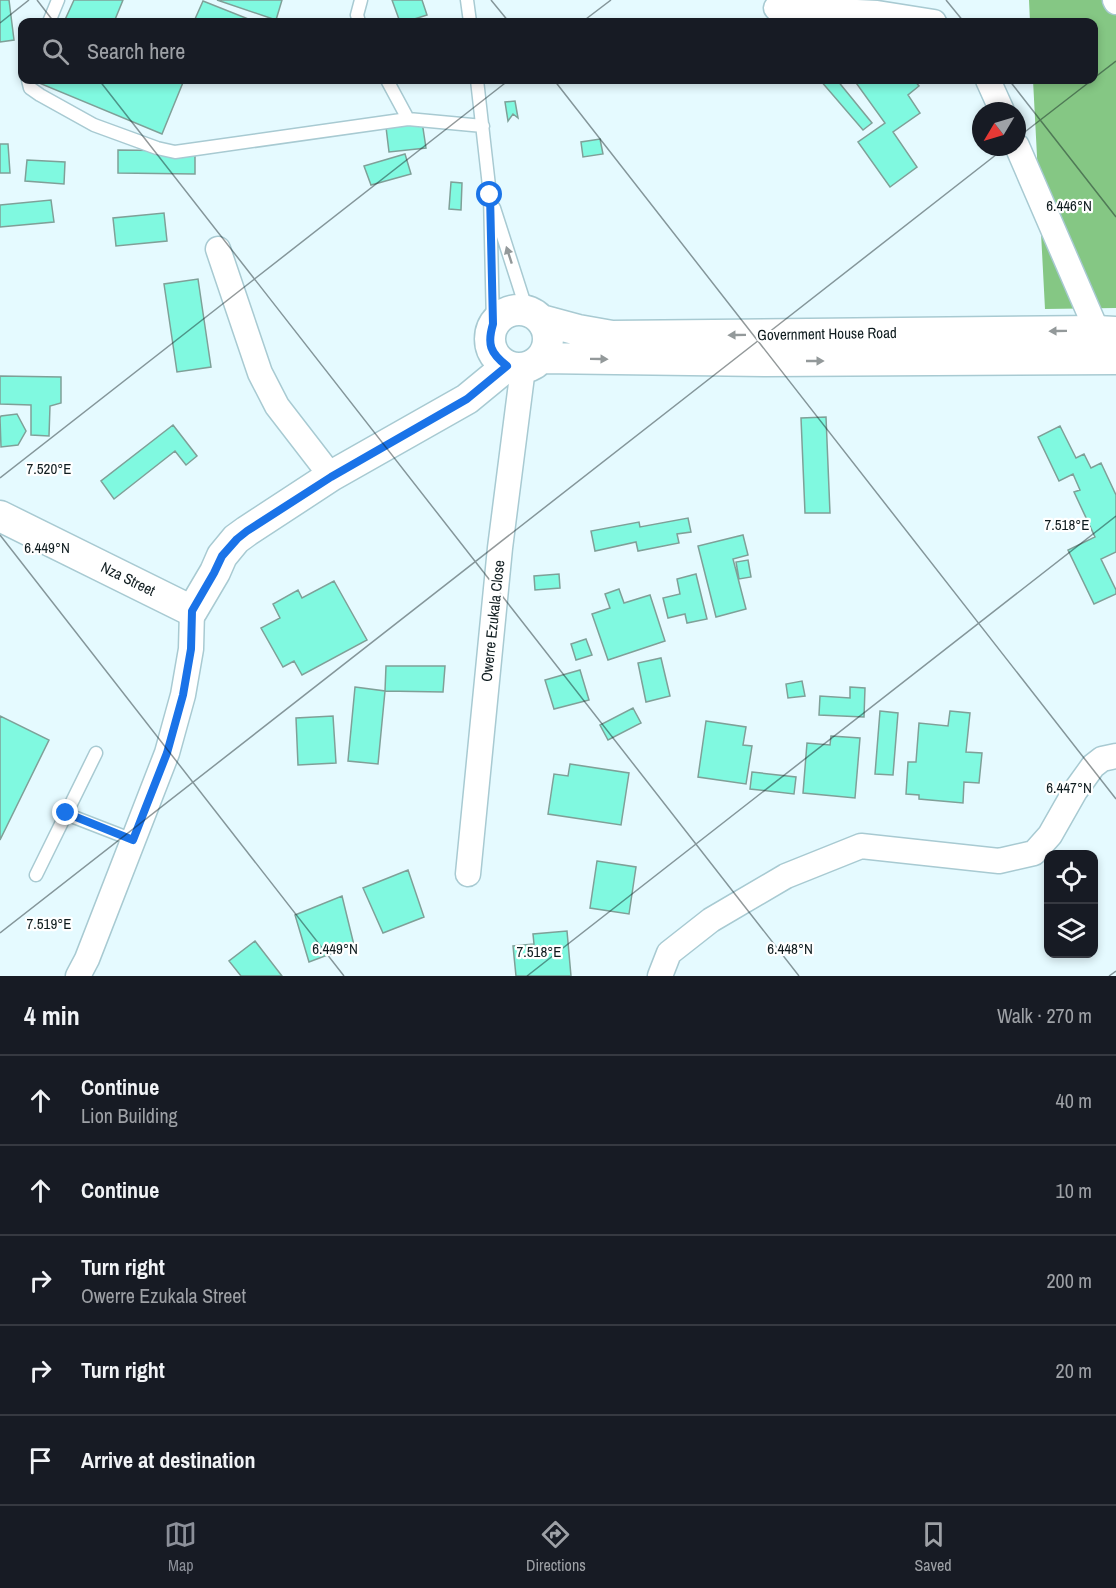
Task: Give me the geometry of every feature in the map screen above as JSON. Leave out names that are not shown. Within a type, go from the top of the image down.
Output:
[{"type":"street","points":[[776,8],[877,13],[909,18]]},
{"type":"street","points":[[990,84],[998,102]]},
{"type":"street","points":[[1022,156],[1107,331]]},
{"type":"street","points":[[218,249],[260,373],[272,398],[331,477]]},
{"type":"street","points":[[78,976],[87,959],[167,753],[183,695],[191,649],[192,611],[222,556],[247,531],[331,477],[467,399],[523,364],[548,343],[548,335],[534,316],[508,312],[493,324],[490,336],[491,348],[497,358],[523,364]]},
{"type":"street","name":"Government House Road","points":[[534,316],[578,330],[612,336],[767,348],[1116,359]]},
{"type":"street","name":"Government House Road","points":[[523,364],[767,348],[1107,331]]},
{"type":"street","name":"Owerre Ezukala Close","points":[[468,874],[500,548],[523,364]]},
{"type":"street","name":"Nza Street","points":[[0,516],[192,611]]},
{"type":"street","points":[[660,976],[669,953],[711,920],[786,876],[861,846],[999,861],[1034,853],[1050,835],[1075,791],[1093,766],[1102,759],[1116,756]]},
{"type":"lane","points":[[51,18],[58,0]]},
{"type":"lane","points":[[358,18],[361,0]]},
{"type":"lane","points":[[467,0],[469,18]]},
{"type":"lane","points":[[29,84],[30,88],[40,95],[94,125],[157,148],[175,152],[408,119],[483,126]]},
{"type":"lane","points":[[389,84],[408,119]]},
{"type":"lane","points":[[478,84],[490,195],[493,324]]},
{"type":"lane","points":[[490,195],[534,316]]},
{"type":"lane","points":[[36,875],[96,753]]},
{"type":"lane","points":[[66,813],[133,840]]},
{"type":"green space","points":[[1029,0],[1116,0],[1116,308],[1045,309],[1033,84],[1098,84],[1098,18],[1030,18]]},
{"type":"building","points":[[0,0],[9,0],[14,40],[0,42]]},
{"type":"building","points":[[74,0],[123,0],[116,18],[66,18]]},
{"type":"building","points":[[217,0],[282,0],[277,18],[270,18]]},
{"type":"building","points":[[392,0],[422,0],[427,15],[418,18],[399,18]]},
{"type":"building","points":[[203,1],[246,18],[195,18]]},
{"type":"building","points":[[41,84],[182,84],[162,134]]},
{"type":"building","points":[[823,84],[840,84],[872,123],[863,130]]},
{"type":"building","points":[[857,84],[917,84],[919,86],[908,95],[920,113],[893,132],[917,167],[890,187],[858,142],[885,123]]},
{"type":"building","points":[[515,101],[518,118],[513,114],[508,121],[505,102]]},
{"type":"building","points":[[421,115],[426,148],[389,152],[385,119]]},
{"type":"building","points":[[600,139],[603,154],[583,157],[581,142]]},
{"type":"building","points":[[0,144],[8,144],[10,173],[0,173]]},
{"type":"building","points":[[118,150],[195,151],[195,174],[118,173]]},
{"type":"building","points":[[405,154],[411,174],[371,185],[364,166]]},
{"type":"building","points":[[27,160],[65,162],[64,184],[25,181]]},
{"type":"building","points":[[451,182],[462,183],[461,210],[449,209]]},
{"type":"building","points":[[51,200],[54,222],[0,227],[0,205]]},
{"type":"building","points":[[164,213],[167,241],[116,246],[113,218]]},
{"type":"building","points":[[198,279],[211,367],[177,372],[164,284]]},
{"type":"building","points":[[0,376],[61,377],[61,403],[50,406],[49,436],[31,435],[31,405],[0,404]]},
{"type":"building","points":[[17,414],[26,431],[18,445],[1,447],[0,418]]},
{"type":"building","points":[[826,417],[830,513],[805,513],[801,418]]},
{"type":"building","points":[[173,425],[197,456],[186,465],[175,451],[114,499],[101,481]]},
{"type":"building","points":[[1060,426],[1076,458],[1084,454],[1091,468],[1101,463],[1116,495],[1116,552],[1101,559],[1116,594],[1094,604],[1068,550],[1095,537],[1074,492],[1080,490],[1073,474],[1059,481],[1038,437]]},
{"type":"building","points":[[688,518],[691,532],[677,534],[679,543],[638,551],[636,542],[595,551],[591,531],[639,522],[640,527]]},
{"type":"building","points":[[743,535],[748,555],[733,559],[746,609],[716,617],[698,546]]},
{"type":"building","points":[[748,560],[751,577],[739,579],[736,562]]},
{"type":"building","points":[[559,574],[560,588],[535,590],[534,576]]},
{"type":"building","points":[[696,574],[707,619],[687,623],[685,614],[668,618],[663,598],[680,594],[677,579]]},
{"type":"building","points":[[334,581],[367,640],[302,675],[294,661],[283,667],[261,628],[280,618],[273,604],[298,590],[302,598]]},
{"type":"building","points":[[619,589],[624,603],[650,595],[665,641],[608,660],[592,614],[610,608],[605,594]]},
{"type":"building","points":[[586,639],[592,655],[576,660],[571,644]]},
{"type":"building","points":[[661,658],[670,696],[646,702],[638,663]]},
{"type":"building","points":[[386,666],[445,666],[443,692],[385,691]]},
{"type":"building","points":[[580,670],[589,700],[554,709],[545,680]]},
{"type":"building","points":[[802,681],[805,696],[788,698],[786,684]]},
{"type":"building","points":[[355,687],[385,691],[378,764],[348,761]]},
{"type":"building","points":[[850,687],[865,688],[864,717],[819,715],[820,696],[850,698]]},
{"type":"building","points":[[633,708],[641,723],[608,740],[600,725]]},
{"type":"building","points":[[880,711],[898,713],[893,775],[875,774]]},
{"type":"building","points":[[950,711],[970,713],[966,752],[982,753],[979,783],[964,782],[963,803],[919,799],[919,795],[906,794],[908,762],[916,762],[919,723],[948,726]]},
{"type":"building","points":[[0,716],[49,740],[0,840]]},
{"type":"building","points":[[333,716],[336,763],[298,765],[296,718]]},
{"type":"building","points":[[706,721],[746,727],[743,745],[752,746],[746,784],[698,777]]},
{"type":"building","points":[[831,736],[860,738],[855,798],[803,793],[807,743],[830,745]]},
{"type":"building","points":[[570,764],[629,773],[621,825],[548,814],[554,774],[568,776]]},
{"type":"building","points":[[752,772],[796,777],[794,794],[750,789]]},
{"type":"building","points":[[597,861],[636,867],[629,914],[590,908]]},
{"type":"building","points":[[408,870],[424,917],[383,933],[363,888]]},
{"type":"building","points":[[342,896],[354,945],[309,962],[295,915]]},
{"type":"building","points":[[567,931],[571,976],[516,976],[513,946],[534,944],[533,934]]},
{"type":"building","points":[[255,941],[282,976],[241,976],[229,961]]},
{"type":"route","points":[[66,813],[133,840],[167,753],[183,695],[191,649],[192,611],[222,556],[237,539],[331,477],[467,399],[507,366],[497,358],[491,348],[490,336],[493,324],[490,195]]}]
